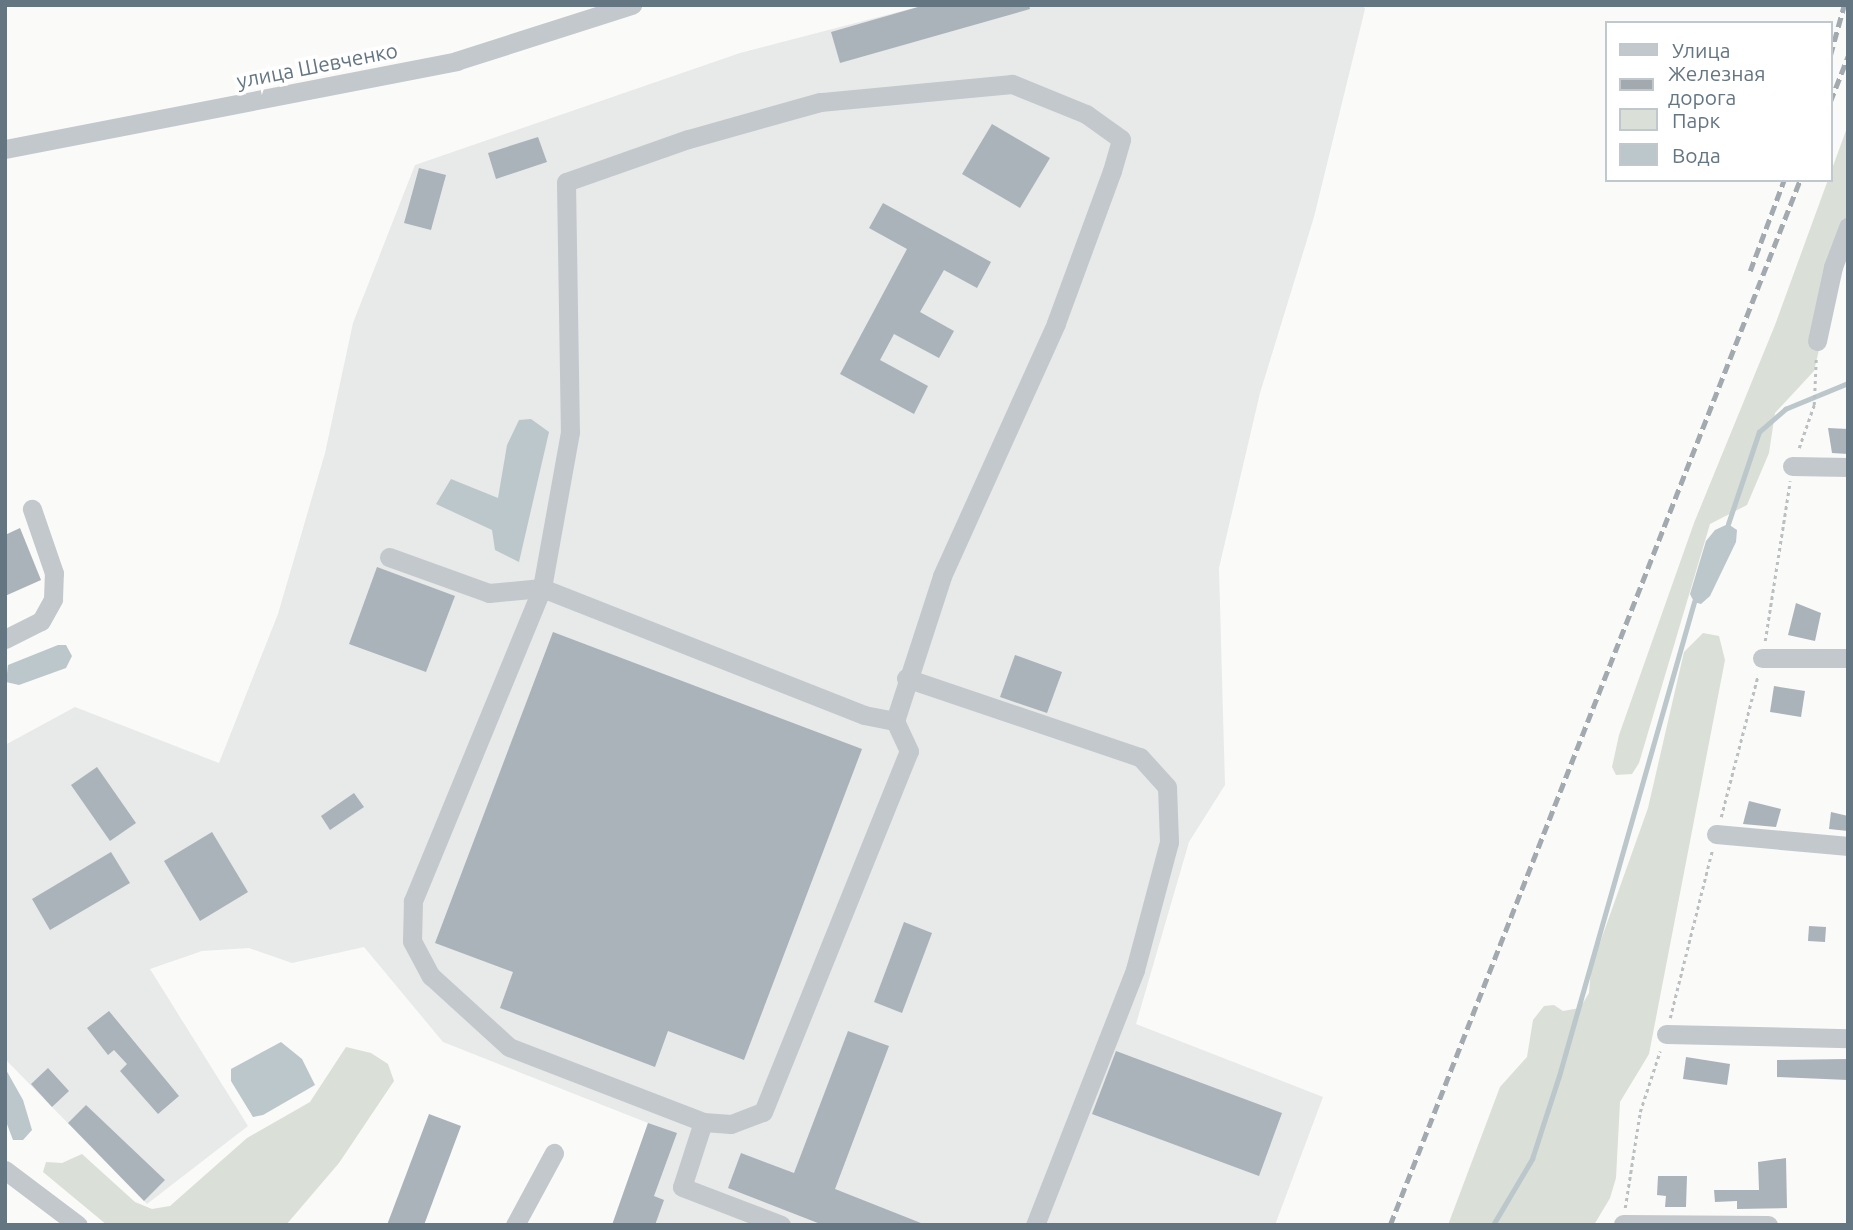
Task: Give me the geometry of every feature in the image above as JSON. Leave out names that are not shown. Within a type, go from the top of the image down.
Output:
[{"type":"street","name":"улица Шевченко","points":[[5,149],[456,61],[632,5]]},
{"type":"street","points":[[1012,84],[1086,114],[1121,139],[1056,323],[942,576],[906,678],[895,721],[909,751],[763,1112],[732,1124],[703,1122],[509,1047],[431,975],[412,941],[413,901],[542,588],[570,432],[566,182],[688,139],[820,102],[1012,84]]},
{"type":"street","points":[[1817,341],[1840,267],[1848,226]]},
{"type":"street","points":[[1793,466],[1848,467]]},
{"type":"street","points":[[5,639],[41,621],[53,599],[54,573],[32,509]]},
{"type":"street","points":[[389,557],[489,593],[542,588],[864,715],[895,721]]},
{"type":"street","points":[[1762,658],[1848,658]]},
{"type":"street","points":[[906,678],[1140,757],[1167,787],[1169,842],[1135,970],[1035,1225]]},
{"type":"street","points":[[1716,834],[1848,846]]},
{"type":"street","points":[[1666,1034],[1848,1038]]},
{"type":"street","points":[[703,1122],[681,1187],[781,1225]]},
{"type":"street","points":[[515,1225],[554,1153]]},
{"type":"street","points":[[5,1170],[78,1225]]},
{"type":"street","points":[[1623,1224],[1768,1225]]},
{"type":"path","points":[[1793,466],[1814,405],[1817,341]]},
{"type":"shaded area","points":[[925,5],[1363,5],[1365,9],[1314,217],[1260,393],[1219,568],[1225,785],[1189,842],[1136,1024],[1323,1097],[1275,1225],[612,1225],[648,1123],[443,1042],[364,947],[292,963],[249,948],[202,951],[150,969],[248,1126],[147,1204],[5,1059],[5,745],[75,707],[219,763],[278,614],[325,453],[353,323],[415,165],[740,53]]},
{"type":"green space","points":[[1848,125],[1848,227],[1814,371],[1775,413],[1769,453],[1747,505],[1710,524],[1639,763],[1632,774],[1616,775],[1612,767],[1619,735],[1694,523],[1775,325],[1827,182],[1832,182],[1832,169]]},
{"type":"green space","points":[[1703,633],[1719,636],[1725,660],[1649,1054],[1620,1102],[1616,1178],[1610,1198],[1594,1225],[1448,1225],[1500,1087],[1527,1057],[1533,1020],[1544,1006],[1554,1005],[1563,1011],[1580,1008],[1589,993],[1591,968],[1648,808],[1684,652]]},
{"type":"green space","points":[[346,1047],[371,1053],[388,1064],[394,1081],[339,1163],[286,1225],[107,1225],[43,1172],[46,1162],[62,1163],[82,1154],[135,1202],[152,1209],[170,1206],[247,1138],[310,1102]]},
{"type":"water","points":[[531,419],[549,432],[519,562],[495,550],[492,530],[436,504],[451,479],[498,498],[507,445],[519,420]]},
{"type":"water","points":[[1728,524],[1737,530],[1736,542],[1710,596],[1701,604],[1694,602],[1690,594],[1706,541],[1715,530]]},
{"type":"water","points":[[58,645],[66,645],[72,656],[66,668],[19,685],[6,682],[8,665]]},
{"type":"water","points":[[281,1042],[302,1059],[315,1085],[263,1115],[253,1117],[231,1081],[231,1069]]},
{"type":"water","points":[[5,1068],[23,1100],[32,1130],[23,1140],[13,1140],[5,1119]]},
{"type":"building","points":[[925,5],[1029,5],[1030,9],[840,63],[831,32]]},
{"type":"building","points":[[992,124],[1050,158],[1020,208],[962,174]]},
{"type":"building","points":[[538,137],[547,162],[496,179],[488,153]]},
{"type":"building","points":[[419,168],[446,175],[431,230],[404,223]]},
{"type":"building","points":[[883,203],[991,262],[977,288],[944,270],[920,312],[954,331],[939,358],[894,334],[880,360],[928,386],[914,414],[840,374],[907,249],[869,228]]},
{"type":"building","points":[[1828,428],[1848,429],[1848,454],[1832,453]]},
{"type":"building","points":[[20,528],[41,580],[5,596],[5,535]]},
{"type":"building","points":[[377,567],[455,596],[426,672],[349,644]]},
{"type":"building","points":[[1796,603],[1821,613],[1815,641],[1788,635]]},
{"type":"building","points":[[553,632],[862,749],[744,1060],[668,1031],[655,1067],[500,1008],[513,972],[435,943]]},
{"type":"building","points":[[1015,655],[1062,672],[1047,713],[1000,697]]},
{"type":"building","points":[[1774,686],[1805,691],[1801,717],[1770,712]]},
{"type":"building","points":[[97,767],[136,823],[110,841],[71,785]]},
{"type":"building","points":[[354,793],[364,807],[330,830],[321,816]]},
{"type":"building","points":[[1749,801],[1781,809],[1776,827],[1743,824]]},
{"type":"building","points":[[1831,812],[1848,816],[1848,831],[1829,829]]},
{"type":"building","points":[[212,832],[248,892],[200,921],[164,861]]},
{"type":"building","points":[[111,852],[130,883],[50,930],[32,899]]},
{"type":"building","points":[[904,922],[932,933],[902,1013],[874,1002]]},
{"type":"building","points":[[1809,926],[1826,927],[1825,942],[1808,941]]},
{"type":"building","points":[[109,1011],[179,1096],[158,1114],[120,1071],[127,1064],[114,1050],[108,1055],[87,1028]]},
{"type":"building","points":[[848,1031],[889,1046],[835,1189],[926,1225],[823,1225],[728,1188],[741,1153],[794,1173]]},
{"type":"building","points":[[1116,1051],[1282,1113],[1259,1176],[1092,1114]]},
{"type":"building","points":[[1686,1057],[1730,1064],[1727,1085],[1683,1079]]},
{"type":"building","points":[[1848,1059],[1848,1080],[1777,1077],[1777,1060]]},
{"type":"building","points":[[48,1068],[69,1091],[52,1107],[31,1084]]},
{"type":"building","points":[[86,1105],[165,1180],[144,1201],[68,1123]]},
{"type":"building","points":[[429,1114],[461,1126],[424,1225],[387,1225]]},
{"type":"building","points":[[648,1123],[677,1133],[654,1196],[664,1200],[655,1225],[612,1225]]},
{"type":"building","points":[[1786,1158],[1787,1208],[1737,1209],[1737,1201],[1715,1202],[1714,1190],[1759,1190],[1758,1162]]},
{"type":"building","points":[[1658,1176],[1687,1176],[1686,1207],[1665,1207],[1666,1196],[1657,1195]]},
{"type":"waterway","points":[[1728,524],[1759,432],[1785,409],[1848,383]]},
{"type":"waterway","points":[[1493,1225],[1532,1159],[1559,1076],[1694,602]]},
{"type":"railway","points":[[1832,49],[1844,5]]},
{"type":"railway","points":[[1832,97],[1848,56]]},
{"type":"railway","points":[[1750,271],[1783,182]]},
{"type":"railway","points":[[1390,1225],[1799,182]]}]
